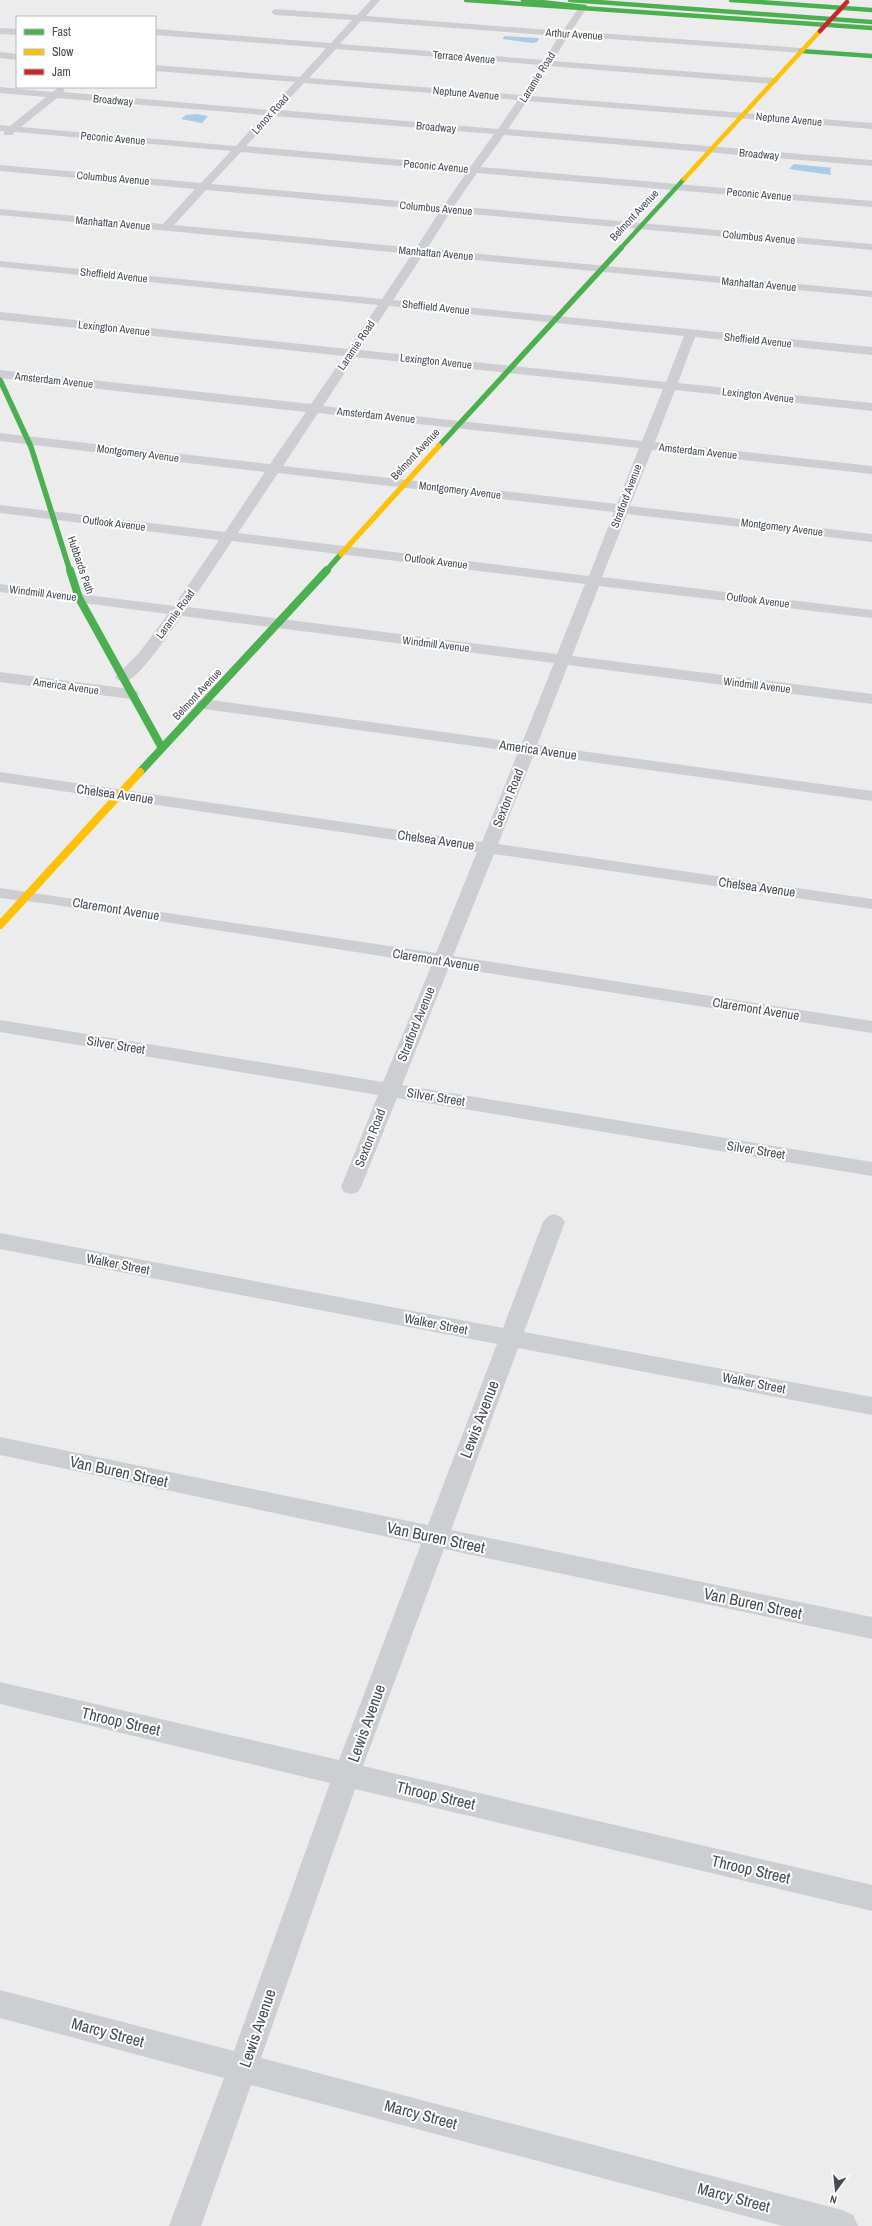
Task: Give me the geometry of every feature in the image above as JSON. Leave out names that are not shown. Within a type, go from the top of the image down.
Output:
[{"type":"main road","points":[[466,0],[872,28]]},
{"type":"main road","points":[[523,0],[653,12]]},
{"type":"main road","points":[[570,0],[872,22]]},
{"type":"main road","points":[[649,0],[872,16]]},
{"type":"main road","points":[[731,0],[872,10]]},
{"type":"main road","name":"Belmont Avenue","points":[[0,925],[847,1]]},
{"type":"main road","name":"Arthur Avenue","points":[[801,51],[872,56]]},
{"type":"main road","name":"Hubbards Path","points":[[0,380],[28,441],[79,598],[162,748]]},
{"type":"street","name":"Lenox Road","points":[[166,228],[203,186],[376,0]]},
{"type":"street","name":"Laramie Road","points":[[123,677],[144,656],[178,611],[419,252],[445,208],[501,132],[547,63],[564,34],[583,8]]},
{"type":"street","name":"Arthur Avenue","points":[[275,12],[801,51]]},
{"type":"street","points":[[0,31],[16,32]]},
{"type":"street","name":"Terrace Avenue","points":[[156,32],[774,81]]},
{"type":"street","points":[[0,56],[16,57]]},
{"type":"street","name":"Neptune Avenue","points":[[156,68],[872,126]]},
{"type":"street","points":[[0,140],[62,88]]},
{"type":"street","name":"Broadway","points":[[0,90],[872,163]]},
{"type":"street","name":"Peconic Avenue","points":[[0,128],[872,204]]},
{"type":"street","name":"Columbus Avenue","points":[[0,168],[872,247]]},
{"type":"street","name":"Manhattan Avenue","points":[[0,212],[872,294]]},
{"type":"street","name":"Sheffield Avenue","points":[[0,264],[872,351]]},
{"type":"street","name":"Lexington Avenue","points":[[0,316],[872,407]]},
{"type":"street","name":"Stratford Avenue","points":[[562,660],[645,445],[691,333]]},
{"type":"street","name":"Amsterdam Avenue","points":[[0,374],[872,470]]},
{"type":"street","name":"Montgomery Avenue","points":[[0,437],[872,538]]},
{"type":"street","name":"Outlook Avenue","points":[[0,509],[872,614]]},
{"type":"street","name":"Windmill Avenue","points":[[0,588],[872,699]]},
{"type":"street","name":"Sexton Road","points":[[488,847],[562,660]]},
{"type":"street","name":"America Avenue","points":[[0,677],[131,694]]},
{"type":"street","name":"America Avenue","points":[[204,704],[872,796]]},
{"type":"street","name":"Chelsea Avenue","points":[[0,777],[872,904]]},
{"type":"street","name":"Stratford Avenue","points":[[390,1090],[488,847]]},
{"type":"street","name":"Claremont Avenue","points":[[0,893],[872,1027]]},
{"type":"street","name":"Silver Street","points":[[0,1026],[872,1169]]},
{"type":"street","name":"Sexton Road","points":[[350,1187],[390,1090]]},
{"type":"street","name":"Lewis Avenue","points":[[185,2226],[244,2067],[347,1774],[554,1222]]},
{"type":"street","name":"Walker Street","points":[[0,1241],[872,1406]]},
{"type":"street","name":"Van Buren Street","points":[[0,1446],[872,1628]]},
{"type":"street","name":"Throop Street","points":[[0,1693],[872,1898]]},
{"type":"street","name":"Marcy Street","points":[[0,2004],[244,2067],[842,2226]]},
{"type":"water","points":[[505,36],[539,39],[537,42],[532,43],[502,39]]},
{"type":"water","points":[[196,114],[208,116],[202,123],[181,119],[186,115]]},
{"type":"water","points":[[794,164],[833,168],[830,169],[831,175],[789,169]]},
{"type":"traffic: fast","points":[[466,0],[872,28]]},
{"type":"traffic: fast","points":[[523,0],[585,7]]},
{"type":"traffic: fast","points":[[570,0],[872,22]]},
{"type":"traffic: fast","points":[[731,0],[872,10]]},
{"type":"traffic: fast","points":[[801,51],[872,56]]},
{"type":"traffic: fast","points":[[439,446],[684,179]]},
{"type":"traffic: fast","points":[[0,380],[31,447],[79,598],[162,748]]},
{"type":"traffic: fast","points":[[140,772],[341,554]]},
{"type":"traffic: slow","points":[[684,179],[820,31]]},
{"type":"traffic: slow","points":[[341,554],[439,446]]},
{"type":"traffic: slow","points":[[0,925],[140,772]]},
{"type":"traffic: jam","points":[[820,31],[847,2]]}]
